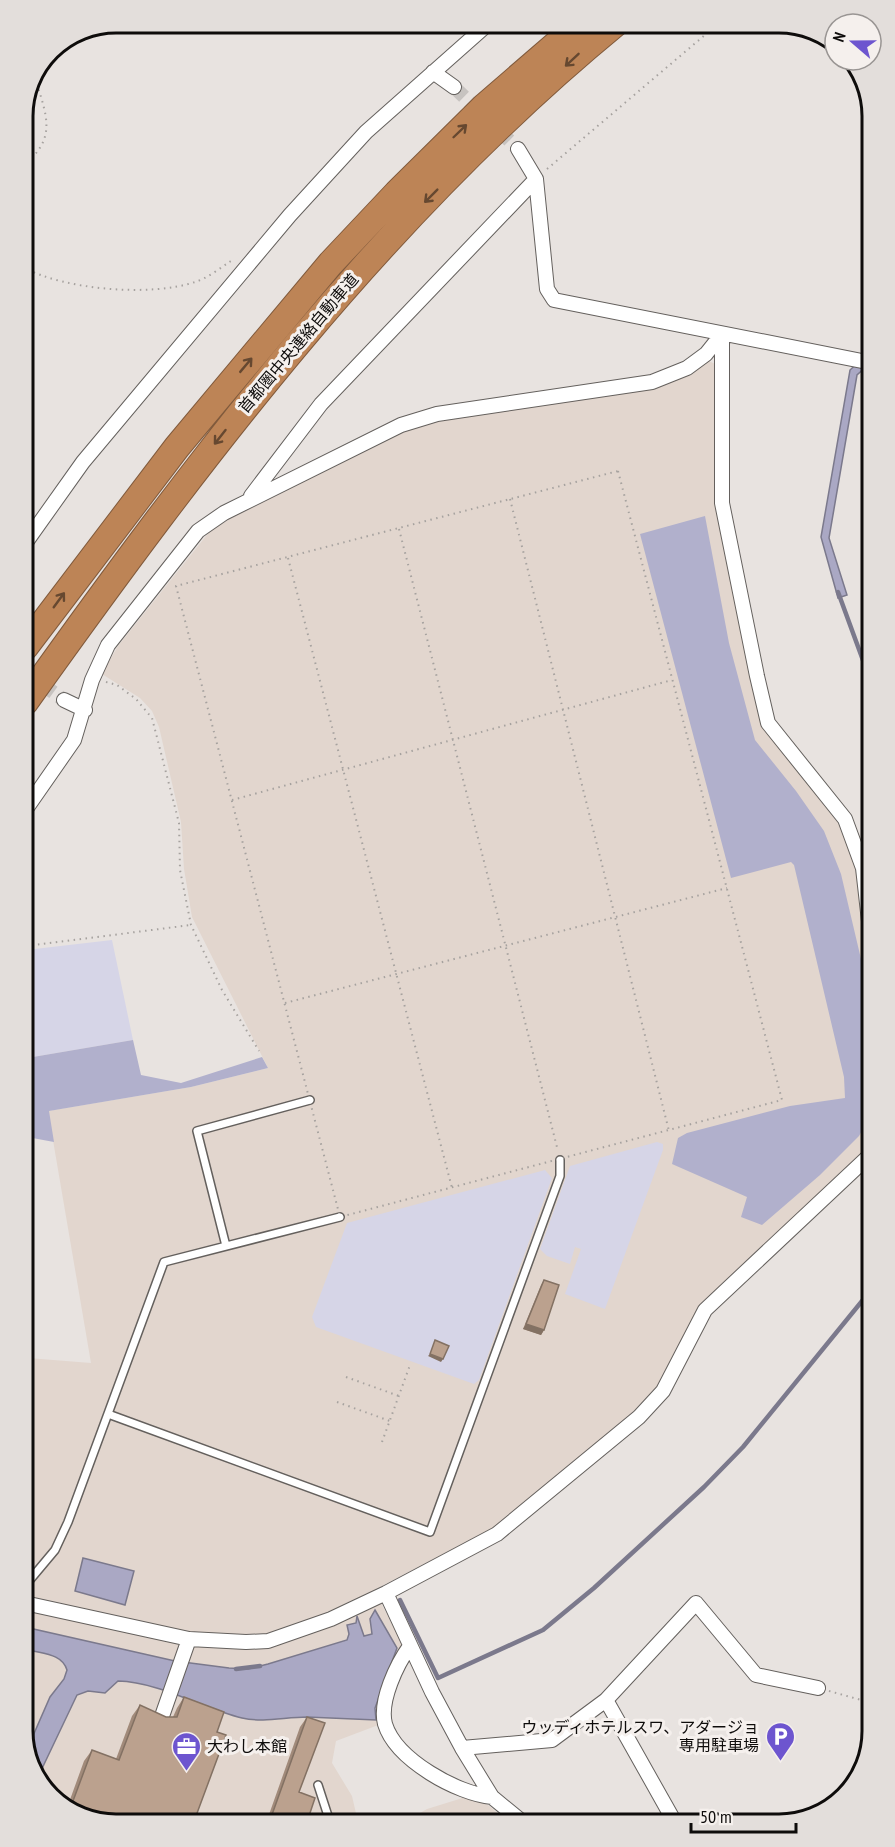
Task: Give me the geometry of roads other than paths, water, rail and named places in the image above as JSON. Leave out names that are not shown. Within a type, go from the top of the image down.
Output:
[{"type":"highway","name":"首都圏中央連絡自動車道","points":[[33,636],[177,447],[331,263],[397,193],[485,106],[569,33]]},
{"type":"highway","name":"首都圏中央連絡自動車道","points":[[33,691],[145,534],[221,435],[334,299],[415,211],[500,126],[605,33]]},
{"type":"street","points":[[33,532],[83,462],[290,214],[366,132],[478,33]]},
{"type":"street","points":[[434,72],[454,87]]},
{"type":"street","points":[[518,149],[536,179],[547,289],[554,300],[862,361]]},
{"type":"street","points":[[248,499],[321,404],[536,179]]},
{"type":"street","points":[[33,800],[74,740],[85,710],[92,680],[108,645],[198,531],[248,499],[401,425],[436,414],[652,382],[687,368],[706,354],[722,334]]},
{"type":"street","points":[[722,334],[722,503],[756,676],[768,723],[845,819],[862,865]]},
{"type":"street","points":[[64,700],[85,710]]},
{"type":"street","points":[[33,1605],[187,1646],[268,1641],[323,1622],[386,1593],[497,1534],[639,1417],[663,1391],[705,1310],[862,1163]]},
{"type":"street","points":[[386,1593],[462,1748],[492,1797],[512,1814]]},
{"type":"street","points":[[462,1748],[552,1740],[606,1700],[696,1603],[756,1675],[818,1688]]},
{"type":"street","points":[[161,1719],[187,1646]]},
{"type":"street","points":[[410,1646],[401,1659],[384,1712],[389,1732],[421,1769],[479,1796],[492,1797]]},
{"type":"street","points":[[606,1700],[670,1814]]},
{"type":"lane","points":[[226,1246],[197,1131],[310,1100]]},
{"type":"lane","points":[[108,1414],[430,1532],[560,1176],[560,1160]]},
{"type":"lane","points":[[33,1576],[55,1550],[164,1262],[340,1217]]},
{"type":"lane","points":[[318,1785],[327,1814]]},
{"type":"waterway","points":[[838,592],[862,658]]},
{"type":"waterway","points":[[400,1600],[438,1678],[543,1630],[594,1588],[704,1487],[743,1447],[862,1301]]},
{"type":"waterway","points":[[236,1669],[260,1666]]},
{"type":"tunnel","points":[[454,87],[518,149]]},
{"type":"tunnel","points":[[33,678],[64,700]]},
{"type":"place","name":"ウッディホテルスワ、アダージョ 専用駐車場","points":[[780,1762]]},
{"type":"place","name":"大わし本館","points":[[186,1772]]}]
